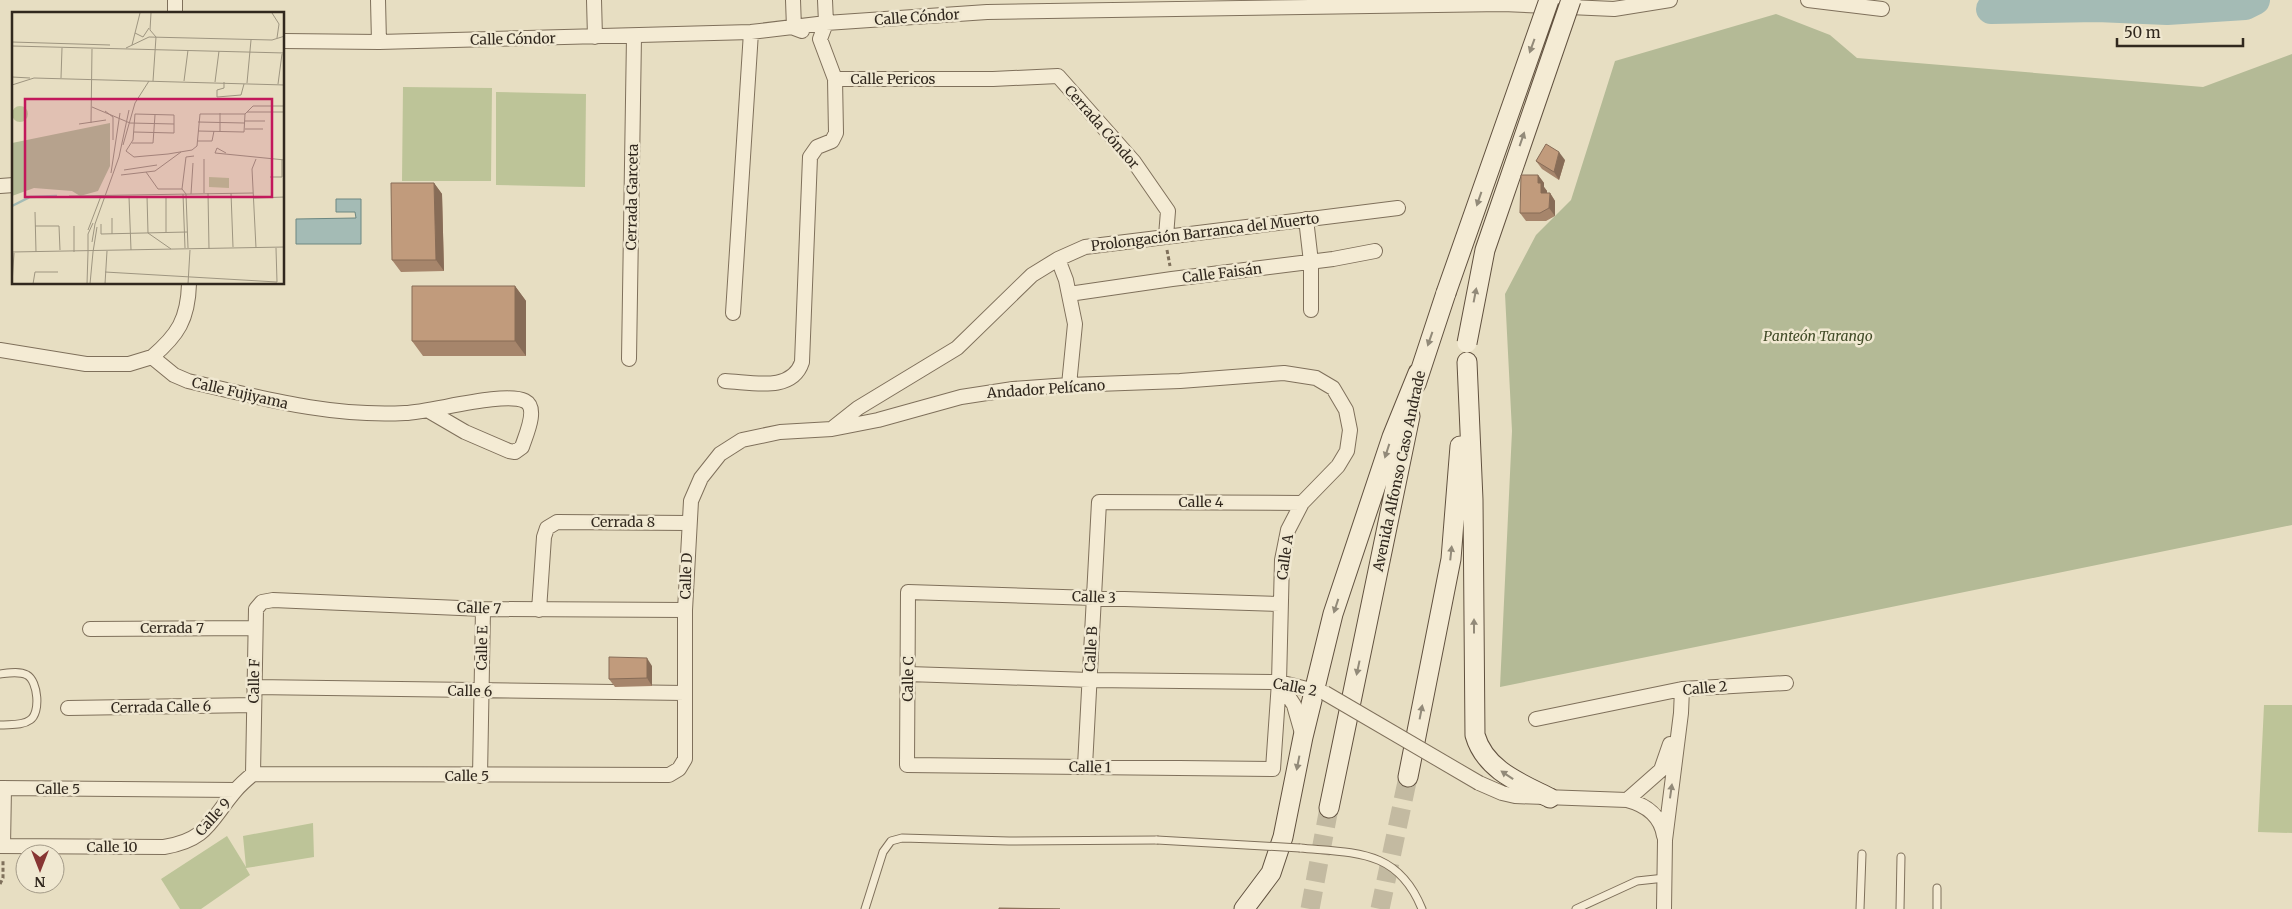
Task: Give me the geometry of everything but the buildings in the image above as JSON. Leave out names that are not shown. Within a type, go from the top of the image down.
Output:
[{"type":"main road","name":"Avenida Alfonso Caso Andrade","points":[[1329,808],[1381,564],[1418,373],[1549,0]]},
{"type":"main road","points":[[1550,798],[1508,777],[1495,766],[1483,753],[1476,735],[1473,500],[1467,343],[1485,250],[1580,3]]},
{"type":"main road","points":[[1408,777],[1451,559],[1467,362]]},
{"type":"main road","points":[[1244,909],[1271,873],[1283,837],[1303,737],[1320,691],[1333,614],[1392,437],[1418,373]]},
{"type":"street","points":[[378,0],[379,42]]},
{"type":"street","points":[[594,0],[595,37]]},
{"type":"street","points":[[793,0],[794,28],[820,39],[826,23],[825,0]]},
{"type":"street","name":"Calle Cóndor","points":[[285,41],[379,42],[751,32],[987,6],[1580,3],[1614,9],[1670,0]]},
{"type":"street","points":[[1808,0],[1882,9]]},
{"type":"street","points":[[734,313],[751,32]]},
{"type":"street","name":"Cerrada Garceta","points":[[629,359],[634,36]]},
{"type":"street","name":"Calle Pericos","points":[[820,39],[835,79],[993,79]]},
{"type":"street","name":"Cerrada Cóndor","points":[[993,79],[1058,76],[1134,162],[1168,211],[1166,236]]},
{"type":"street","points":[[725,381],[777,383],[790,378],[800,369],[802,362],[810,157],[814,150],[832,141],[836,134],[835,79]]},
{"type":"street","name":"Prolongación Barranca del Muerto","points":[[832,429],[858,408],[957,348],[1032,275],[1058,259],[1085,247],[1398,208]]},
{"type":"street","points":[[1306,219],[1311,262],[1311,310]]},
{"type":"street","name":"Calle Faisán","points":[[1069,294],[1311,262],[1375,251]]},
{"type":"street","points":[[1058,259],[1076,324],[1069,385]]},
{"type":"street","points":[[0,350],[86,364],[128,364],[152,357],[172,340],[183,319],[189,297],[189,285]]},
{"type":"street","name":"Calle Fujiyama","points":[[152,357],[174,375],[188,382],[306,409],[362,414],[429,411],[502,398],[525,401],[530,406],[532,413],[522,447],[515,452],[465,432],[429,411]]},
{"type":"street","name":"Andador Pelícano","points":[[780,432],[832,429],[878,420],[961,397],[1013,389],[1069,385],[1180,382],[1284,373],[1316,378]]},
{"type":"street","name":"Calle A","points":[[1273,770],[1282,560],[1288,530],[1302,503],[1338,466],[1347,451],[1350,430],[1346,410],[1333,388],[1316,378]]},
{"type":"street","name":"Calle D","points":[[679,770],[685,759],[685,610],[690,501],[701,478],[720,454],[742,440],[780,432]]},
{"type":"street","name":"Calle 4","points":[[1099,502],[1302,503]]},
{"type":"street","name":"Calle B","points":[[1085,766],[1099,502]]},
{"type":"street","name":"Cerrada 8","points":[[539,610],[544,536],[547,528],[557,522],[688,522]]},
{"type":"street","name":"Calle 3","points":[[908,592],[1280,604]]},
{"type":"street","name":"Calle C","points":[[907,765],[908,592]]},
{"type":"street","name":"Calle 7","points":[[273,600],[483,609],[685,610]]},
{"type":"street","name":"Calle F","points":[[253,774],[256,609],[262,602],[273,600]]},
{"type":"street","name":"Calle E","points":[[480,776],[483,609]]},
{"type":"street","name":"Cerrada 7","points":[[90,629],[255,628]]},
{"type":"street","name":"Calle 2","points":[[908,674],[1090,680],[1278,682],[1320,691],[1479,783],[1502,793],[1550,798],[1627,800],[1646,807],[1659,821],[1664,840]]},
{"type":"street","points":[[1278,682],[1294,706],[1303,737]]},
{"type":"street","name":"Calle 2","points":[[1536,720],[1682,689],[1786,683]]},
{"type":"street","name":"Calle 6","points":[[254,687],[685,693]]},
{"type":"street","points":[[1664,909],[1664,840],[1681,713],[1682,689]]},
{"type":"street","name":"Cerrada Calle 6","points":[[68,708],[254,705]]},
{"type":"street","points":[[1627,800],[1661,770],[1681,713]]},
{"type":"street","name":"Calle 1","points":[[907,765],[1273,770]]},
{"type":"street","name":"Calle 5","points":[[253,774],[669,775],[679,770]]},
{"type":"street","name":"Calle 9","points":[[164,847],[182,844],[199,835],[218,815],[236,790],[253,774]]},
{"type":"street","points":[[1,846],[2,788]]},
{"type":"street","name":"Calle 5","points":[[2,788],[236,790]]},
{"type":"street","name":"Calle 10","points":[[1,846],[164,847]]},
{"type":"lane","points":[[0,674],[20,672],[29,676],[35,684],[36,712],[31,720],[21,724],[0,725]]},
{"type":"lane","points":[[865,909],[883,852],[892,841],[902,838],[1009,841],[1157,840],[1352,852],[1385,862],[1404,876],[1422,909]]},
{"type":"lane","points":[[1860,909],[1862,854]]},
{"type":"lane","points":[[1900,909],[1902,857]]},
{"type":"lane","points":[[1576,909],[1592,906],[1637,881],[1665,878]]},
{"type":"lane","points":[[1937,888],[1937,909]]},
{"type":"path","points":[[1166,236],[1172,279]]},
{"type":"path","points":[[0,884],[3,878],[1,846]]},
{"type":"green space","name":"Panteón Tarango","points":[[1776,14],[1830,35],[1857,58],[2203,87],[2292,54],[2292,525],[1500,687],[1512,431],[1505,294],[1536,235],[1571,200],[1615,61]]},
{"type":"green space","points":[[403,87],[492,88],[491,181],[402,181]]},
{"type":"green space","points":[[496,92],[586,94],[585,187],[496,185]]},
{"type":"green space","points":[[2264,705],[2292,705],[2292,833],[2258,832]]},
{"type":"green space","points":[[313,823],[314,857],[246,868],[250,875],[201,909],[180,909],[161,879],[227,836],[246,867],[243,836]]},
{"type":"water","points":[[336,199],[361,199],[361,244],[296,244],[296,219],[356,218],[355,212],[336,212]]},
{"type":"waterway","points":[[1991,9],[2097,7],[2167,10],[2245,5],[2255,0]]},
{"type":"tunnel","points":[[1380,909],[1408,777]]},
{"type":"tunnel","points":[[1310,909],[1329,808]]}]
